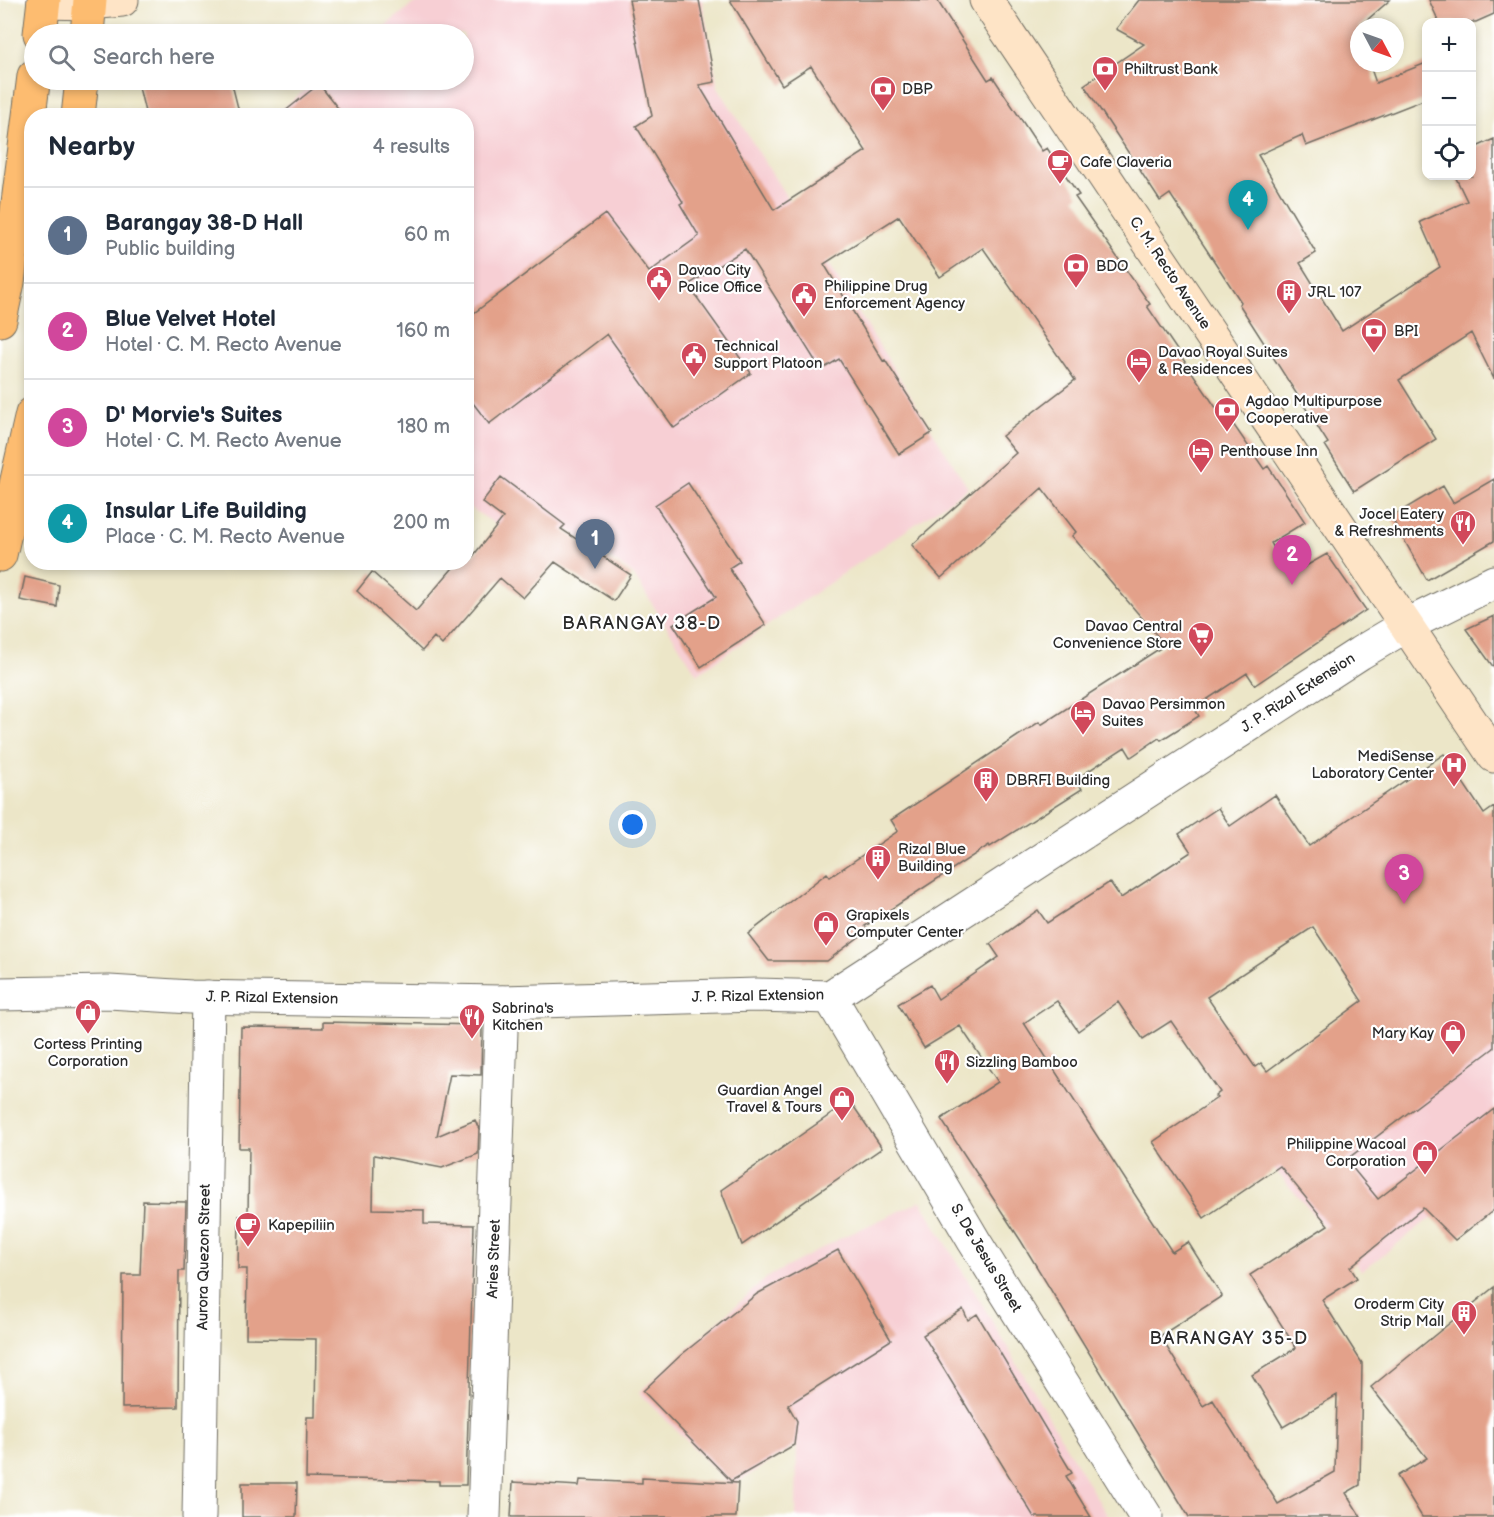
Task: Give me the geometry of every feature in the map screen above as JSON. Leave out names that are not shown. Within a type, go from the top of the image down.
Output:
[{"type":"main road","points":[[40,24],[40,0],[89,13],[122,0]]},
{"type":"main road","name":"C. M. Recto Avenue","points":[[986,0],[1494,756]]},
{"type":"main road","points":[[30,108],[32,90]]},
{"type":"main road","points":[[79,108],[81,90]]},
{"type":"main road","points":[[0,320],[8,282],[24,155]]},
{"type":"main road","points":[[0,555],[24,449]]},
{"type":"street","name":"J. P. Rizal Extension","points":[[0,994],[109,992],[208,997],[502,1002],[757,996],[830,997],[1407,625],[1494,582]]},
{"type":"street","name":"Aurora Quezon Street","points":[[199,1517],[208,997]]},
{"type":"street","name":"S. De Jesus Street","points":[[830,997],[974,1241],[1146,1517]]},
{"type":"street","name":"Aries Street","points":[[484,1517],[502,1002]]},
{"type":"shaded area","name":"Davao City Police Office","points":[[435,0],[702,0],[718,87],[968,488],[697,674],[633,574],[566,529],[548,557],[474,510],[474,108],[283,108],[306,90],[474,90],[474,24],[388,24],[413,4]]},
{"type":"shaded area","points":[[1494,988],[1494,1169],[1362,1271],[1265,1158]]},
{"type":"shaded area","points":[[921,1201],[1108,1517],[796,1517],[797,1445],[731,1486],[639,1392],[768,1277],[843,1237]]},
{"type":"building","points":[[629,0],[699,0],[715,82],[699,85],[774,210],[866,151],[811,66],[782,85],[730,0],[937,0],[988,80],[993,77],[1042,151],[1047,148],[1079,195],[1075,197],[1150,304],[1147,306],[1227,424],[1231,421],[1264,469],[1268,466],[1305,522],[1271,543],[1290,575],[1327,554],[1366,610],[1255,685],[1247,673],[1194,708],[1199,716],[1161,740],[1159,738],[1131,757],[1125,747],[1076,779],[1082,789],[990,847],[989,845],[865,926],[868,930],[827,961],[769,961],[748,934],[827,873],[830,877],[898,831],[891,820],[1039,722],[1041,725],[1165,645],[1072,536],[1076,532],[1042,488],[941,578],[912,545],[1016,453],[1002,436],[1075,380],[983,248],[940,277],[899,216],[824,264],[883,361],[885,360],[932,433],[899,454],[839,359],[821,370],[745,249],[688,285],[751,373],[674,428],[607,334],[489,424],[474,404],[474,313],[605,214],[649,272],[699,236],[680,204],[683,202],[636,126],[652,116]]},
{"type":"building","points":[[1139,0],[1390,0],[1369,18],[1350,18],[1350,72],[1372,72],[1376,83],[1422,65],[1422,101],[1306,146],[1302,135],[1258,155],[1316,253],[1300,263],[1342,331],[1440,267],[1420,222],[1467,201],[1457,180],[1476,180],[1476,147],[1494,139],[1494,379],[1471,333],[1399,380],[1436,439],[1354,491],[1325,445],[1328,443],[1239,304],[1241,302],[1170,194],[1160,201],[1084,85],[1144,44],[1116,29]]},
{"type":"building","points":[[1429,0],[1494,0],[1494,14],[1476,22],[1476,18],[1437,18]]},
{"type":"building","points":[[140,90],[234,90],[238,108],[144,108]]},
{"type":"building","points":[[312,90],[324,90],[338,108],[289,108]]},
{"type":"building","points":[[501,477],[565,525],[561,529],[631,575],[614,601],[555,562],[523,598],[500,578],[442,645],[434,637],[422,651],[357,591],[372,572],[416,611],[451,570],[474,570],[474,555],[503,518],[482,502]]},
{"type":"building","points":[[1494,479],[1494,541],[1427,580],[1391,517],[1443,486],[1453,503]]},
{"type":"building","points":[[688,483],[740,561],[729,568],[766,625],[701,667],[673,624],[716,597],[655,505]]},
{"type":"building","points":[[25,577],[59,585],[57,607],[20,600]]},
{"type":"building","points":[[1494,616],[1494,668],[1466,629]]},
{"type":"building","points":[[1444,754],[1484,814],[1494,807],[1494,1048],[1346,1160],[1378,1199],[1494,1109],[1494,1210],[1455,1240],[1423,1208],[1350,1267],[1357,1278],[1322,1300],[1362,1363],[1360,1485],[1346,1493],[1361,1517],[1189,1517],[1021,1241],[941,1119],[998,1082],[960,1026],[924,1048],[898,1004],[930,985],[938,999],[999,957],[990,944],[1038,910],[1047,923],[1110,882],[1121,898],[1191,852],[1179,834],[1218,808],[1230,826],[1275,795],[1309,846]],"holes":[[[1313,927],[1362,1001],[1267,1071],[1261,1063],[1255,1067],[1207,997]],[[1057,1001],[1078,1031],[1118,1002],[1143,1039],[1171,1021],[1220,1092],[1215,1096],[1217,1098],[1153,1142],[1204,1218],[1280,1166],[1328,1225],[1250,1275],[1296,1348],[1252,1375],[1283,1427],[1337,1395],[1335,1472],[1278,1504],[1213,1400],[1203,1406],[1160,1336],[1222,1296],[1188,1242],[1172,1252],[1024,1023]]]},
{"type":"building","points":[[323,1022],[482,1025],[481,1075],[450,1074],[437,1136],[475,1120],[479,1129],[478,1154],[442,1168],[374,1155],[373,1209],[424,1210],[424,1224],[474,1225],[466,1485],[439,1485],[439,1481],[306,1478],[307,1417],[315,1417],[316,1339],[246,1338],[247,1269],[238,1269],[239,1216],[248,1216],[249,1148],[239,1148],[241,1027],[323,1028]]},
{"type":"building","points":[[850,1101],[882,1148],[742,1245],[721,1190]]},
{"type":"building","points":[[143,1201],[186,1202],[184,1271],[179,1271],[178,1407],[122,1408],[123,1275],[140,1275]]},
{"type":"building","points":[[838,1250],[891,1340],[788,1405],[797,1421],[794,1445],[731,1481],[643,1391],[681,1355],[757,1294]]},
{"type":"building","points":[[1494,1287],[1494,1517],[1422,1517],[1397,1476],[1427,1458],[1371,1387]]},
{"type":"building","points":[[963,1309],[968,1320],[977,1314],[1072,1473],[1066,1476],[1091,1517],[1034,1517],[923,1335]]},
{"type":"building","points":[[642,1478],[738,1483],[736,1517],[511,1517],[513,1482],[579,1486],[580,1480],[642,1483]]},
{"type":"building","points":[[242,1483],[297,1483],[296,1517],[242,1517]]},
{"type":"place","name":"Philtrust Bank","points":[[1105,92]]},
{"type":"place","name":"DBP","points":[[883,112]]},
{"type":"place","name":"Cafe Claveria","points":[[1060,185]]},
{"type":"place","name":"Insular Life Building","points":[[1248,230]]},
{"type":"place","name":"BDO","points":[[1076,289]]},
{"type":"place","name":"Davao City Police Office","points":[[659,302]]},
{"type":"place","name":"JRL 107","points":[[1289,315]]},
{"type":"place","name":"Philippine Drug Enforcement Agency","points":[[804,318]]},
{"type":"place","name":"BPI","points":[[1374,354]]},
{"type":"place","name":"Technical Support Platoon","points":[[694,378]]},
{"type":"place","name":"Davao Royal Suites & Residences","points":[[1139,384]]},
{"type":"place","name":"Agdao Multipurpose Cooperative","points":[[1227,433]]},
{"type":"place","name":"Penthouse Inn","points":[[1201,474]]},
{"type":"place","name":"Jocel Eatery & Refreshments","points":[[1463,546]]},
{"type":"place","name":"Barangay 38-D Hall","points":[[595,569]]},
{"type":"place","name":"Blue Velvet Hotel","points":[[1292,585]]},
{"type":"place","name":"Davao Central Convenience Store","points":[[1201,658]]},
{"type":"place","name":"Davao Persimmon Suites","points":[[1083,736]]},
{"type":"place","name":"MediSense Laboratory Center","points":[[1454,788]]},
{"type":"place","name":"DBRFI Building","points":[[986,803]]},
{"type":"place","name":"Rizal Blue Building","points":[[878,881]]},
{"type":"place","name":"D' Morvie's Suites","points":[[1404,904]]},
{"type":"place","name":"Grapixels Computer Center","points":[[826,947]]},
{"type":"place","name":"Cortess Printing Corporation","points":[[88,1035]]},
{"type":"place","name":"Sabrina's Kitchen","points":[[472,1040]]},
{"type":"place","name":"Mary Kay","points":[[1453,1056]]},
{"type":"place","name":"Sizzling Bamboo","points":[[947,1085]]},
{"type":"place","name":"Guardian Angel Travel & Tours","points":[[842,1122]]},
{"type":"place","name":"Philippine Wacoal Corporation","points":[[1425,1176]]},
{"type":"place","name":"Kapepiliin","points":[[248,1248]]},
{"type":"place","name":"Oroderm City Strip Mall","points":[[1464,1336]]},
{"type":"district","name":"BARANGAY 38-D","points":[[642,623]]},
{"type":"district","name":"BARANGAY 35-D","points":[[1229,1338]]}]
